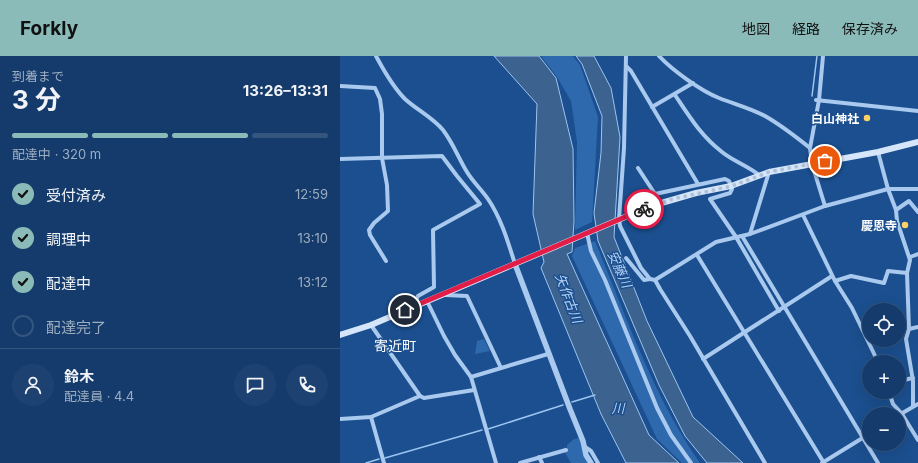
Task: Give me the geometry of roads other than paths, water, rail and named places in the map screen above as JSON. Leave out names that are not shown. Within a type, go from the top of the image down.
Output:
[{"type":"main road","points":[[340,335],[371,325],[618,220],[673,199],[732,186],[769,172],[878,152],[918,142]]},
{"type":"street","points":[[376,56],[386,74],[405,99],[432,119],[442,130],[452,144],[467,171],[493,208],[516,263],[548,354],[585,447],[586,456],[591,463]]},
{"type":"street","points":[[626,56],[624,148],[618,220],[641,268],[650,279]]},
{"type":"street","points":[[659,56],[693,83],[717,98],[744,107],[764,116],[810,148]]},
{"type":"street","points":[[823,56],[810,148],[812,164],[825,206]]},
{"type":"street","points":[[626,66],[631,71],[698,184]]},
{"type":"street","points":[[652,107],[675,95],[693,83]]},
{"type":"street","points":[[340,86],[375,88],[380,99],[382,114],[382,158],[387,185],[388,211],[374,223],[369,230],[370,236],[386,261]]},
{"type":"street","points":[[675,95],[705,137],[722,153],[759,175]]},
{"type":"street","points":[[817,100],[918,111]]},
{"type":"street","points":[[878,152],[888,189],[896,210],[897,221],[910,257],[908,273],[909,328],[906,340],[913,378],[913,406]]},
{"type":"street","points":[[340,159],[442,156],[480,204],[433,230],[434,287],[418,296],[417,306]]},
{"type":"street","points":[[638,168],[655,194],[725,179],[729,181],[732,186],[730,193],[710,199],[736,237],[779,311]]},
{"type":"street","points":[[750,234],[769,172]]},
{"type":"street","points":[[626,258],[644,280],[656,280],[716,242],[750,234],[825,206],[888,189],[918,189]]},
{"type":"street","points":[[896,210],[909,201],[918,212]]},
{"type":"street","points":[[803,215],[832,276],[852,308],[875,355]]},
{"type":"street","points":[[587,233],[591,251],[605,280],[657,408],[671,435],[691,463]]},
{"type":"street","points":[[697,255],[823,463],[862,438],[742,236]]},
{"type":"street","points":[[910,257],[918,254]]},
{"type":"street","points":[[835,281],[851,276],[884,282],[888,272],[908,273]]},
{"type":"street","points":[[703,359],[832,276]]},
{"type":"street","points":[[656,280],[765,463]]},
{"type":"street","points":[[442,295],[467,296],[501,368]]},
{"type":"street","points":[[427,301],[444,336],[455,355],[471,377],[496,463]]},
{"type":"street","points":[[371,325],[420,396],[424,398],[474,390]]},
{"type":"street","points":[[909,328],[918,327]]},
{"type":"street","points":[[471,377],[548,354]]},
{"type":"street","points":[[906,380],[913,378]]},
{"type":"street","points":[[340,419],[371,417],[420,396]]},
{"type":"street","points":[[906,411],[918,404]]},
{"type":"street","points":[[371,417],[384,463]]},
{"type":"street","points":[[906,423],[918,440]]},
{"type":"street","points":[[585,447],[591,451],[598,463]]},
{"type":"street","points":[[520,463],[566,450]]},
{"type":"street","points":[[870,451],[878,463]]},
{"type":"street","points":[[538,457],[542,463]]},
{"type":"water","points":[[494,56],[539,56],[556,78],[573,149],[574,221],[572,252],[567,254],[649,435],[679,463],[626,463],[601,414],[541,268],[544,262],[533,214],[537,104]]},
{"type":"water","name":"安藤川","points":[[576,56],[594,56],[611,88],[620,137],[614,237],[647,321],[693,417],[743,463],[707,463],[685,436],[659,385],[598,241],[594,213],[601,153],[602,116],[582,64]]},
{"type":"waterway","points":[[812,96],[817,56]]},
{"type":"waterway","points":[[572,402],[595,395]]},
{"type":"waterway","points":[[488,429],[563,405]]},
{"type":"waterway","points":[[385,458],[482,430]]},
{"type":"waterway","points":[[366,463],[379,459]]},
{"type":"place","name":"白山神社","points":[[867,118]]},
{"type":"place","name":"慶恩寺","points":[[905,225]]},
{"type":"district","name":"寄近町","points":[[395,345]]},
{"type":"water label","name":"矢作古川","points":[[569,298]]},
{"type":"water label","name":"川","points":[[618,408]]}]
